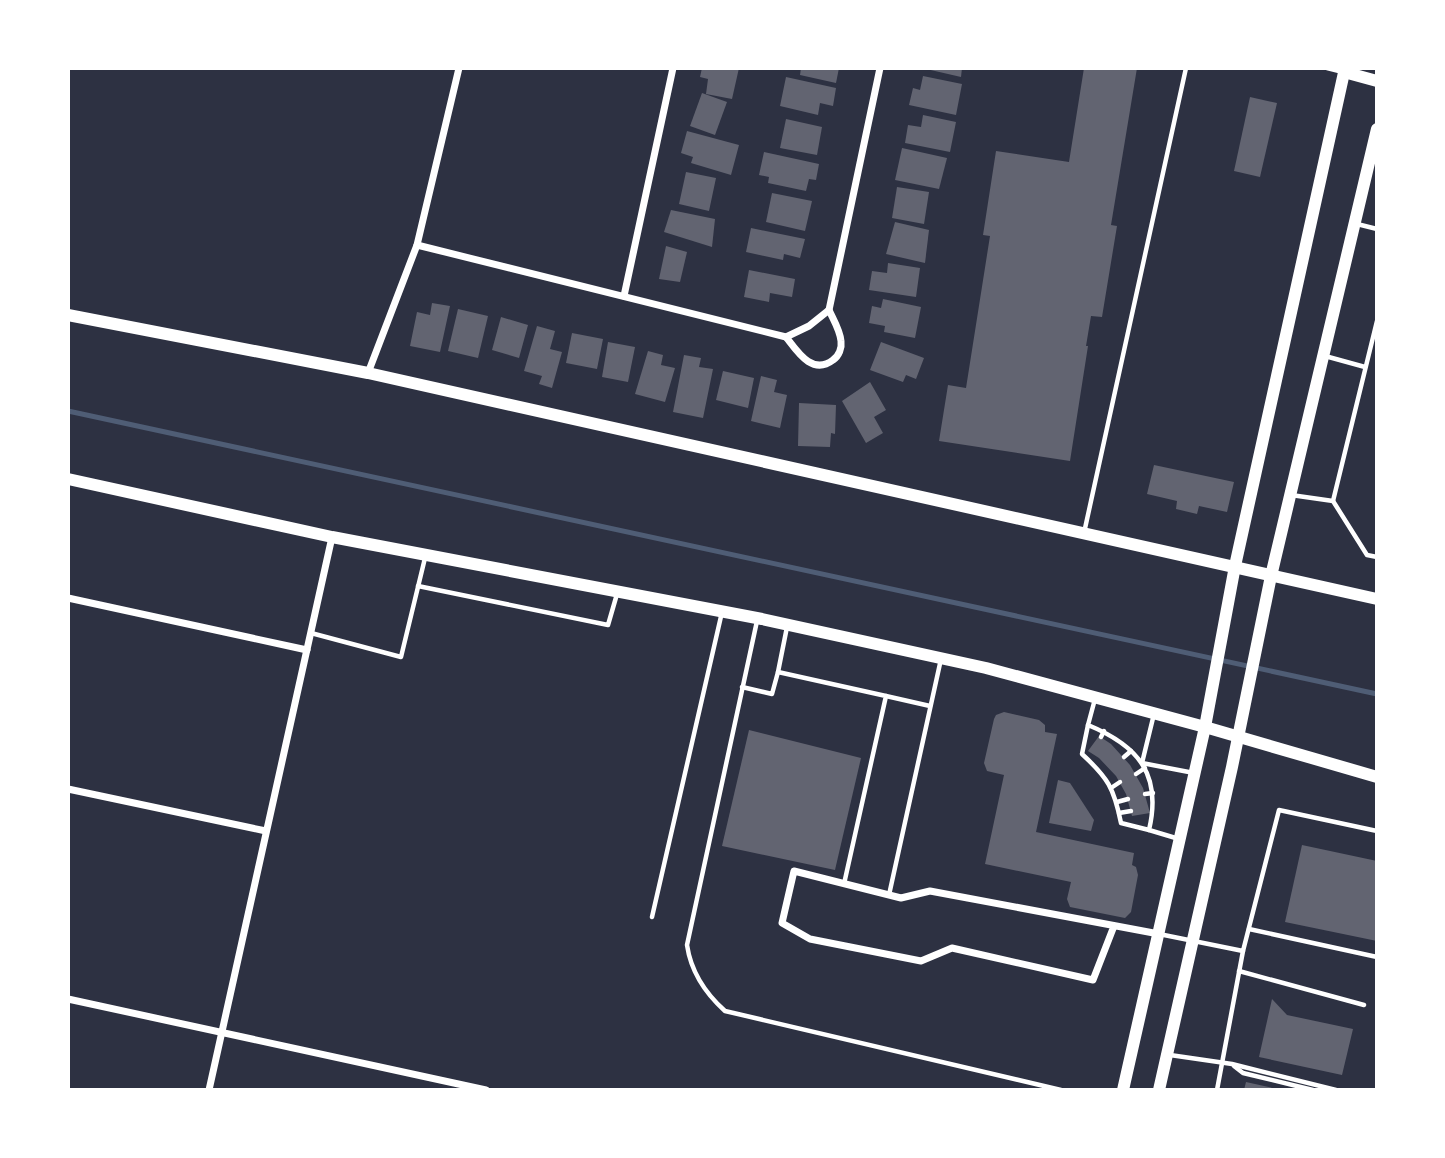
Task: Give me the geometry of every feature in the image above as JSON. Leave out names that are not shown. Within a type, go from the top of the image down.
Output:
[{"type":"main road","points":[[1124,1090],[1210,704],[1235,566],[1344,70],[1377,81]]},
{"type":"main road","points":[[1159,1090],[1271,576],[1377,129]]},
{"type":"main road","points":[[68,315],[369,373],[1377,598]]},
{"type":"main road","points":[[68,479],[332,537],[722,611],[941,658],[1155,713],[1377,777]]},
{"type":"street","points":[[369,373],[417,245],[459,68]]},
{"type":"street","points":[[624,296],[673,68]]},
{"type":"street","points":[[417,245],[786,337],[805,361],[813,365],[830,362],[837,356],[841,340],[829,310],[880,68]]},
{"type":"street","points":[[786,337],[809,327],[829,310]]},
{"type":"street","points":[[209,1090],[332,537]]},
{"type":"street","points":[[68,598],[307,650]]},
{"type":"street","points":[[68,789],[266,831]]},
{"type":"street","points":[[1114,926],[1093,980],[952,948],[921,961],[810,939],[782,922],[794,871],[901,898],[930,891],[1159,934]]},
{"type":"street","points":[[68,999],[486,1090]]},
{"type":"lane","points":[[1084,533],[1186,68]]},
{"type":"lane","points":[[1327,68],[1344,70]]},
{"type":"lane","points":[[1355,224],[1377,229]]},
{"type":"lane","points":[[1377,321],[1333,500],[1367,555],[1377,557]]},
{"type":"lane","points":[[1325,355],[1364,367]]},
{"type":"lane","points":[[1291,495],[1333,500]]},
{"type":"lane","points":[[311,633],[401,657],[426,554]]},
{"type":"lane","points":[[418,586],[608,625],[618,591]]},
{"type":"lane","points":[[652,917],[722,611]]},
{"type":"lane","points":[[757,618],[687,946],[690,964],[711,999],[724,1011],[1061,1090]]},
{"type":"lane","points":[[742,687],[772,694],[787,624]]},
{"type":"lane","points":[[889,895],[941,658]]},
{"type":"lane","points":[[778,672],[930,706]]},
{"type":"lane","points":[[844,884],[886,696]]},
{"type":"lane","points":[[1096,697],[1082,754],[1104,776],[1111,788],[1121,823],[1180,839]]},
{"type":"lane","points":[[1136,774],[1144,766],[1155,713]]},
{"type":"lane","points":[[1088,725],[1115,738],[1144,766],[1153,793],[1149,830]]},
{"type":"lane","points":[[1101,737],[1104,731]]},
{"type":"lane","points":[[1111,744],[1115,738]]},
{"type":"lane","points":[[1124,757],[1131,751]]},
{"type":"lane","points":[[1087,759],[1091,752]]},
{"type":"lane","points":[[1094,766],[1100,759]]},
{"type":"lane","points":[[1144,766],[1194,774]]},
{"type":"lane","points":[[1104,776],[1111,769]]},
{"type":"lane","points":[[1111,788],[1120,782]]},
{"type":"lane","points":[[1145,794],[1153,793]]},
{"type":"lane","points":[[1117,802],[1128,799]]},
{"type":"lane","points":[[1217,1090],[1243,951],[1279,810],[1377,831]]},
{"type":"lane","points":[[1119,813],[1131,811]]},
{"type":"lane","points":[[1248,929],[1377,957]]},
{"type":"lane","points":[[1159,934],[1243,951]]},
{"type":"lane","points":[[1239,971],[1364,1005]]},
{"type":"lane","points":[[1167,1054],[1232,1064],[1336,1090]]},
{"type":"lane","points":[[1232,1064],[1243,1073],[1313,1090]]},
{"type":"building","points":[[702,68],[739,68],[732,99],[706,94],[708,79],[700,77]]},
{"type":"building","points":[[801,68],[839,68],[836,83],[800,75]]},
{"type":"building","points":[[922,68],[962,68],[961,77]]},
{"type":"building","points":[[1084,68],[1137,68],[1111,225],[1117,226],[1102,317],[1091,316],[1070,461],[939,441],[948,385],[966,388],[990,236],[983,235],[996,151],[1069,162]]},
{"type":"building","points":[[923,76],[962,84],[956,115],[909,105],[913,88],[920,90]]},
{"type":"building","points":[[786,77],[836,88],[833,106],[820,103],[818,115],[780,106]]},
{"type":"building","points":[[702,93],[727,102],[715,135],[690,126]]},
{"type":"building","points":[[1250,97],[1277,103],[1260,177],[1234,171]]},
{"type":"building","points":[[923,115],[956,122],[950,152],[905,143],[908,125],[921,127]]},
{"type":"building","points":[[786,119],[822,127],[817,155],[780,148]]},
{"type":"building","points":[[687,131],[739,145],[731,175],[691,163],[693,157],[681,153]]},
{"type":"building","points":[[902,148],[947,158],[939,189],[895,180]]},
{"type":"building","points":[[764,152],[819,164],[816,180],[809,179],[806,191],[768,183],[769,177],[759,175]]},
{"type":"building","points":[[686,172],[716,178],[709,211],[679,204]]},
{"type":"building","points":[[897,187],[929,192],[924,224],[892,218]]},
{"type":"building","points":[[772,193],[812,201],[805,231],[766,222]]},
{"type":"building","points":[[671,210],[715,219],[712,247],[664,232]]},
{"type":"building","points":[[895,222],[929,230],[925,263],[886,254]]},
{"type":"building","points":[[751,228],[805,239],[800,258],[784,254],[783,260],[746,252]]},
{"type":"building","points":[[666,246],[687,252],[680,282],[659,279]]},
{"type":"building","points":[[888,263],[920,268],[916,297],[869,290],[872,271],[887,273]]},
{"type":"building","points":[[749,270],[795,279],[792,297],[770,293],[769,302],[744,297]]},
{"type":"building","points":[[883,299],[921,307],[915,338],[884,332],[885,326],[869,323],[872,306],[881,308]]},
{"type":"building","points":[[432,303],[450,306],[440,352],[410,346],[417,312],[430,315]]},
{"type":"building","points":[[458,309],[488,316],[478,358],[448,351]]},
{"type":"building","points":[[501,317],[528,325],[519,358],[492,350]]},
{"type":"building","points":[[537,326],[555,331],[550,349],[562,352],[552,388],[539,384],[542,376],[524,371]]},
{"type":"building","points":[[572,333],[603,339],[597,369],[566,363]]},
{"type":"building","points":[[608,342],[635,347],[628,382],[602,377]]},
{"type":"building","points":[[881,342],[924,358],[916,379],[906,375],[903,382],[870,370]]},
{"type":"building","points":[[648,351],[663,355],[661,365],[675,368],[665,402],[635,394]]},
{"type":"building","points":[[684,355],[701,358],[699,367],[713,369],[703,418],[673,412]]},
{"type":"building","points":[[723,371],[754,378],[748,408],[716,400]]},
{"type":"building","points":[[761,376],[777,380],[774,392],[787,395],[780,428],[751,421]]},
{"type":"building","points":[[870,382],[886,410],[874,417],[883,433],[866,443],[842,401]]},
{"type":"building","points":[[799,403],[836,405],[835,434],[831,433],[830,447],[798,446]]},
{"type":"building","points":[[1154,465],[1234,482],[1227,512],[1199,506],[1197,514],[1176,509],[1177,501],[1147,494]]},
{"type":"building","points":[[1004,712],[1039,720],[1045,725],[1045,732],[1057,734],[1036,832],[1134,853],[1132,865],[1136,867],[1138,875],[1131,912],[1125,918],[1070,907],[1067,899],[1071,882],[985,864],[1004,775],[987,771],[984,763],[994,719],[996,715]]},
{"type":"building","points":[[749,730],[861,758],[835,870],[722,846]]},
{"type":"building","points":[[1099,736],[1111,744],[1130,765],[1143,788],[1150,813],[1132,816],[1126,794],[1116,776],[1099,758],[1088,751]]},
{"type":"building","points":[[1058,780],[1070,783],[1094,820],[1091,831],[1049,823]]},
{"type":"building","points":[[1302,845],[1377,861],[1377,941],[1285,922]]},
{"type":"building","points":[[1272,999],[1287,1015],[1353,1029],[1342,1075],[1259,1057]]},
{"type":"building","points":[[1246,1082],[1277,1089],[1277,1090],[1244,1090]]},
{"type":"waterway","points":[[68,411],[1377,694]]}]
